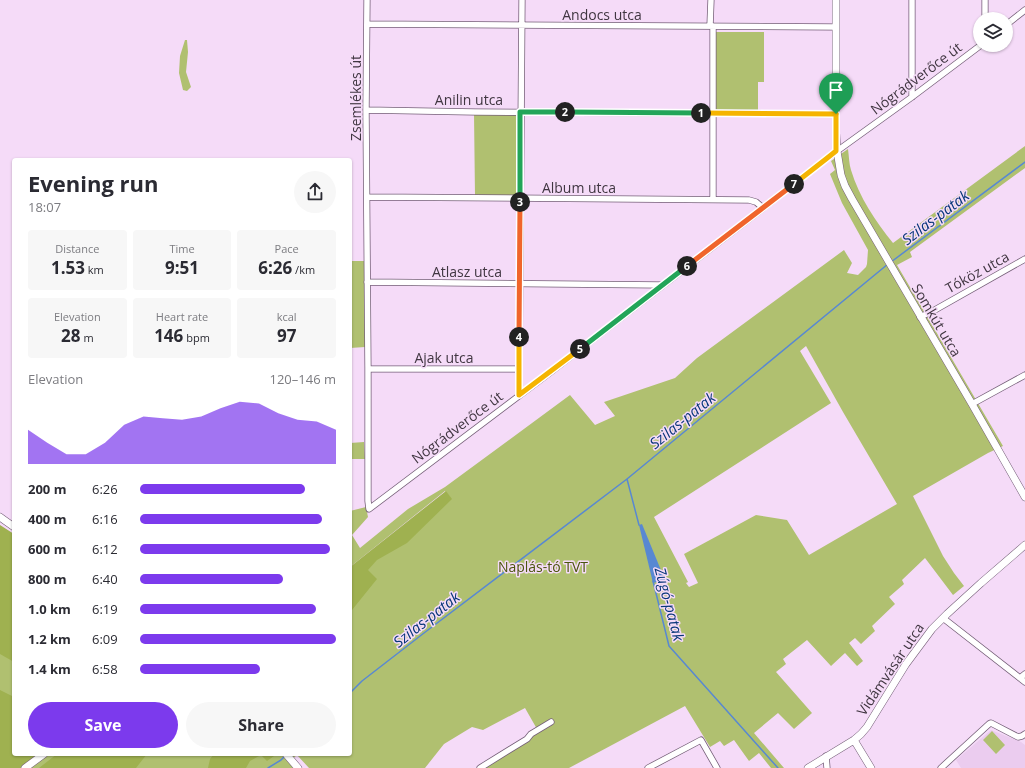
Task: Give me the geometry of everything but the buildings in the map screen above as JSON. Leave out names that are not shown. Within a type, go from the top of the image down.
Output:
[{"type":"street","name":"Zsemlékes út","points":[[367,0],[366,110],[369,509]]},
{"type":"street","points":[[519,395],[522,0]]},
{"type":"street","points":[[711,0],[712,199]]},
{"type":"street","name":"Somkút utca","points":[[836,0],[836,151],[845,186],[1025,497]]},
{"type":"street","points":[[912,0],[912,97]]},
{"type":"street","points":[[985,0],[985,12]]},
{"type":"street","points":[[1013,19],[1025,10]]},
{"type":"street","name":"Andocs utca","points":[[367,24],[836,27]]},
{"type":"street","name":"Nógrádverőce út","points":[[369,509],[764,208],[836,151],[973,51]]},
{"type":"street","name":"Anilin utca","points":[[366,110],[836,114]]},
{"type":"street","name":"Album utca","points":[[367,197],[753,200],[764,208]]},
{"type":"street","name":"Tóköz utca","points":[[920,317],[1025,259]]},
{"type":"street","name":"Atlasz utca","points":[[367,282],[663,285]]},
{"type":"street","name":"Ajak utca","points":[[368,369],[519,369]]},
{"type":"street","points":[[972,404],[1025,375]]},
{"type":"street","points":[[0,517],[12,525]]},
{"type":"street","name":"Vidámvásár utca","points":[[812,767],[826,756],[854,740],[861,734],[867,727],[906,664],[923,640],[942,618],[997,568],[1025,545]]},
{"type":"street","points":[[942,618],[1025,682]]},
{"type":"street","points":[[1020,678],[1025,674]]},
{"type":"street","points":[[480,768],[515,747],[531,734],[551,722]]},
{"type":"street","points":[[940,768],[989,724],[1018,737],[1025,734]]},
{"type":"street","points":[[648,768],[701,740],[717,768]]},
{"type":"street","points":[[854,740],[871,768]]},
{"type":"street","points":[[25,768],[41,756]]},
{"type":"street","points":[[288,756],[298,768]]},
{"type":"street","points":[[826,756],[827,768]]},
{"type":"shaded area","points":[[991,730],[1025,745],[1025,768],[961,768],[956,760]]},
{"type":"green space","points":[[715,32],[764,32],[764,82],[758,82],[758,110],[714,110]]},
{"type":"green space","points":[[185,40],[187,40],[188,52],[186,72],[191,87],[187,91],[183,90],[179,73],[180,56]]},
{"type":"green space","points":[[474,114],[518,114],[516,196],[475,196]]},
{"type":"green space","name":"Naplás-tó TVT","points":[[1025,146],[1025,168],[910,252],[912,257],[897,265],[1003,446],[913,496],[943,556],[964,586],[953,595],[925,558],[902,580],[904,584],[889,597],[895,604],[872,626],[875,631],[861,644],[855,638],[849,643],[863,661],[857,666],[845,653],[831,666],[807,640],[783,659],[786,664],[776,672],[812,713],[794,729],[778,713],[754,733],[784,768],[771,768],[759,753],[749,761],[734,740],[724,746],[720,741],[710,747],[685,706],[569,768],[483,768],[530,740],[537,729],[525,708],[483,730],[472,727],[444,744],[425,768],[309,768],[298,756],[352,756],[352,572],[450,497],[445,491],[352,565],[352,535],[360,548],[408,509],[445,487],[570,395],[595,425],[615,416],[604,402],[675,378],[697,358],[844,250],[852,263],[847,273],[858,275],[866,267],[868,250],[842,203],[830,174],[835,170],[831,161],[848,149],[850,168],[854,180],[863,199],[880,227],[893,243]],"holes":[[[806,346],[897,504],[809,555],[787,520],[756,515],[684,554],[698,583],[689,587],[686,583],[688,582],[654,517],[831,403],[800,351]]]},
{"type":"green space","points":[[352,261],[366,261],[365,347],[352,348]]},
{"type":"green space","points":[[364,442],[365,459],[352,459],[352,443]]},
{"type":"green space","points":[[446,491],[452,499],[407,543],[377,560],[368,570],[377,579],[352,610],[352,565]]},
{"type":"green space","points":[[366,507],[368,517],[352,535],[352,510]]},
{"type":"green space","points":[[0,525],[12,533],[12,661],[0,654]]},
{"type":"green space","points":[[0,526],[12,534],[12,756],[296,756],[289,762],[293,768],[0,768]]},
{"type":"green space","points":[[0,690],[12,696],[12,756],[36,756],[20,768],[0,768]]},
{"type":"green space","points":[[992,731],[1005,745],[996,754],[983,740]]},
{"type":"green space","points":[[54,756],[145,756],[136,768],[39,768]]},
{"type":"green space","points":[[212,756],[259,756],[250,761],[246,768],[208,768],[210,759]]},
{"type":"green space","points":[[262,756],[274,756],[267,761]]},
{"type":"water","points":[[642,524],[665,580],[653,583],[639,525]]},
{"type":"waterway","name":"Szilas-patak","points":[[891,262],[1025,162]]},
{"type":"waterway","name":"Szilas-patak","points":[[352,691],[362,681],[424,633],[627,479],[888,264]]},
{"type":"waterway","name":"Zúgó-patak","points":[[627,479],[639,525]]},
{"type":"waterway","name":"Zúgó-patak","points":[[653,581],[669,646],[778,768]]},
{"type":"waterway","name":"Szilas-patak","points":[[268,768],[284,757]]},
{"type":"route","points":[[520,112],[836,114],[836,151],[764,208],[519,395],[520,112]]}]
